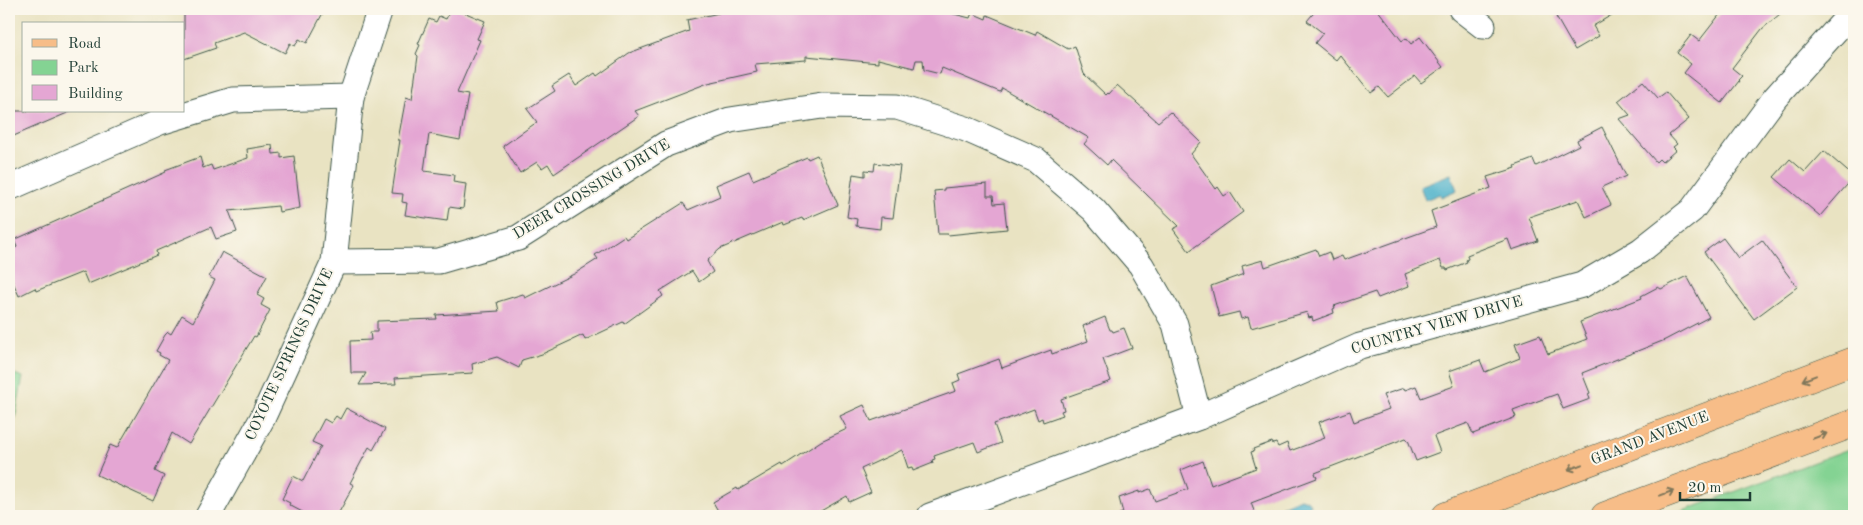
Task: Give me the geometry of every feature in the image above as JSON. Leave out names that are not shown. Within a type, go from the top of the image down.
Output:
[{"type":"main road","name":"GRAND AVENUE","points":[[1446,516],[1854,361]]},
{"type":"main road","points":[[1605,516],[1854,423]]},
{"type":"street","name":"COYOTE SPRINGS DRIVE","points":[[208,516],[262,419],[334,262],[351,97],[380,9]]},
{"type":"street","points":[[1461,9],[1483,26]]},
{"type":"street","name":"COUNTRY VIEW DRIVE","points":[[930,516],[1199,417],[1360,346],[1582,285],[1640,251],[1692,210],[1775,98],[1854,10]]},
{"type":"street","points":[[9,188],[160,122],[233,100],[351,97]]},
{"type":"street","name":"DEER CROSSING DRIVE","points":[[334,262],[439,261],[518,238],[666,144],[730,120],[822,106],[897,107],[966,129],[1036,160],[1094,210],[1141,265],[1175,324],[1199,417]]},
{"type":"green space","points":[[9,372],[23,377],[9,450]]},
{"type":"green space","points":[[1854,447],[1854,516],[1670,516]]},
{"type":"water","points":[[1451,174],[1457,190],[1441,197],[1440,194],[1425,200],[1420,186]]},
{"type":"water","points":[[1300,498],[1309,503],[1310,507],[1307,510],[1296,515],[1280,516],[1282,506]]},
{"type":"building","points":[[184,9],[325,9],[307,43],[299,39],[295,46],[290,43],[285,53],[244,32],[214,43],[216,48],[185,59]]},
{"type":"building","points":[[451,9],[456,9],[485,21],[477,39],[480,40],[457,93],[468,95],[460,140],[429,134],[424,171],[454,175],[453,182],[466,184],[463,209],[449,207],[447,221],[405,215],[407,203],[402,202],[403,194],[392,193],[400,140],[398,140],[406,97],[412,99],[418,56],[416,54],[420,45],[418,44],[429,19],[436,22],[439,16],[446,19]]},
{"type":"building","points":[[718,9],[890,9],[907,13],[908,9],[934,9],[970,18],[972,13],[986,19],[987,15],[1035,35],[1037,31],[1068,49],[1075,46],[1084,74],[1106,95],[1117,85],[1158,122],[1170,112],[1201,142],[1191,154],[1216,189],[1218,187],[1224,196],[1230,192],[1243,212],[1189,251],[1173,229],[1179,226],[1111,160],[1107,165],[1084,144],[1089,138],[1002,88],[1000,92],[942,68],[940,74],[924,70],[923,60],[916,60],[914,68],[878,59],[878,63],[806,56],[806,60],[755,64],[757,72],[708,83],[635,111],[639,116],[554,174],[548,164],[542,168],[537,162],[520,173],[503,146],[537,122],[527,109],[555,91],[552,86],[569,75],[576,86],[595,73],[597,76],[629,53],[689,31],[687,20],[719,13]]},
{"type":"building","points":[[1317,9],[1377,9],[1402,41],[1406,38],[1411,44],[1420,37],[1443,67],[1421,83],[1415,76],[1388,97],[1379,87],[1371,93],[1340,55],[1336,60],[1315,43],[1323,33],[1307,21]]},
{"type":"building","points":[[1570,9],[1622,9],[1593,26],[1599,36],[1575,50],[1556,17]]},
{"type":"building","points":[[1724,9],[1786,9],[1762,29],[1732,68],[1742,76],[1722,103],[1684,73],[1691,64],[1677,53],[1691,35],[1699,41]]},
{"type":"building","points":[[1643,81],[1658,98],[1666,92],[1689,119],[1669,135],[1677,144],[1673,147],[1676,150],[1662,162],[1659,159],[1656,162],[1619,119],[1630,115],[1618,101]]},
{"type":"building","points":[[9,111],[70,112],[9,138]]},
{"type":"building","points":[[1602,127],[1626,176],[1602,187],[1611,205],[1586,217],[1578,200],[1529,217],[1538,241],[1512,250],[1508,239],[1467,255],[1467,262],[1447,270],[1443,268],[1440,260],[1405,274],[1409,286],[1378,298],[1375,292],[1334,306],[1334,313],[1313,321],[1312,317],[1309,318],[1307,312],[1251,328],[1248,317],[1241,319],[1239,312],[1219,317],[1211,286],[1244,274],[1242,266],[1263,260],[1265,267],[1316,249],[1319,256],[1329,252],[1332,260],[1342,256],[1344,260],[1436,227],[1431,211],[1491,188],[1487,177],[1516,168],[1515,166],[1533,159],[1536,166],[1579,145],[1577,140]]},
{"type":"building","points":[[272,145],[273,154],[281,153],[281,158],[294,156],[300,208],[279,212],[278,206],[229,211],[237,232],[216,239],[211,227],[156,251],[157,255],[88,284],[83,272],[36,291],[35,288],[19,296],[9,273],[9,251],[17,247],[14,240],[166,172],[165,170],[200,157],[203,168],[211,165],[213,170],[248,158],[247,149]]},
{"type":"building","points":[[1824,151],[1854,177],[1820,216],[1774,177],[1790,159],[1805,172]]},
{"type":"building","points":[[817,155],[838,205],[803,220],[802,218],[784,225],[783,222],[720,249],[707,261],[713,272],[699,282],[692,271],[660,291],[663,296],[624,324],[623,322],[585,340],[583,335],[542,354],[522,360],[519,368],[497,357],[472,364],[473,373],[395,378],[396,384],[359,385],[366,373],[351,373],[350,341],[371,340],[370,332],[377,332],[377,321],[437,319],[436,315],[499,311],[497,302],[523,294],[525,298],[574,274],[598,259],[595,255],[624,236],[626,239],[683,203],[688,210],[720,196],[716,185],[749,171],[753,180],[807,157],[808,159]]},
{"type":"building","points":[[875,163],[900,166],[893,218],[881,217],[880,229],[856,226],[857,219],[847,217],[853,174],[865,176],[865,170],[874,171]]},
{"type":"building","points":[[987,184],[987,196],[993,196],[994,204],[1004,203],[1007,229],[948,235],[938,234],[934,191],[944,190],[944,188]]},
{"type":"building","points":[[1723,238],[1738,258],[1762,240],[1797,287],[1754,319],[1704,252]]},
{"type":"building","points":[[222,252],[267,276],[257,295],[264,299],[261,305],[270,310],[256,337],[254,336],[189,444],[172,433],[155,471],[164,476],[153,501],[97,475],[110,445],[117,448],[168,360],[156,351],[165,335],[168,332],[171,334],[182,315],[193,322],[215,280],[209,277]]},
{"type":"building","points":[[1687,276],[1709,317],[1665,340],[1582,373],[1590,393],[1588,394],[1590,399],[1563,409],[1557,394],[1513,410],[1516,417],[1473,434],[1468,423],[1434,436],[1440,452],[1416,461],[1406,438],[1315,473],[1317,478],[1251,503],[1256,516],[1120,516],[1119,514],[1123,513],[1119,498],[1150,489],[1155,501],[1188,489],[1181,470],[1203,461],[1211,485],[1256,468],[1251,452],[1254,451],[1253,449],[1272,442],[1273,444],[1276,443],[1278,447],[1287,443],[1290,451],[1325,438],[1319,422],[1350,411],[1354,422],[1389,409],[1383,395],[1404,388],[1405,390],[1416,386],[1421,398],[1454,386],[1449,371],[1480,360],[1485,372],[1520,358],[1515,344],[1540,335],[1548,354],[1587,339],[1580,322],[1642,298],[1641,296],[1658,287],[1661,289]]},
{"type":"building","points":[[1105,317],[1110,330],[1113,332],[1124,328],[1132,348],[1103,359],[1111,381],[1061,399],[1064,410],[1061,411],[1063,415],[1043,422],[1042,418],[1038,420],[1034,409],[994,424],[1001,443],[978,452],[974,442],[934,456],[933,463],[913,471],[912,467],[908,468],[902,450],[861,469],[871,492],[849,502],[847,496],[812,516],[721,516],[713,502],[737,488],[738,490],[782,464],[783,466],[821,441],[847,429],[840,416],[864,405],[871,421],[956,391],[953,383],[960,380],[958,374],[999,359],[1002,368],[1051,350],[1052,354],[1088,341],[1083,326]]},
{"type":"building","points":[[346,408],[385,429],[373,450],[369,447],[350,483],[354,485],[337,516],[310,516],[282,499],[293,476],[303,481],[321,446],[312,442],[324,419],[331,423],[336,416],[340,419]]}]
